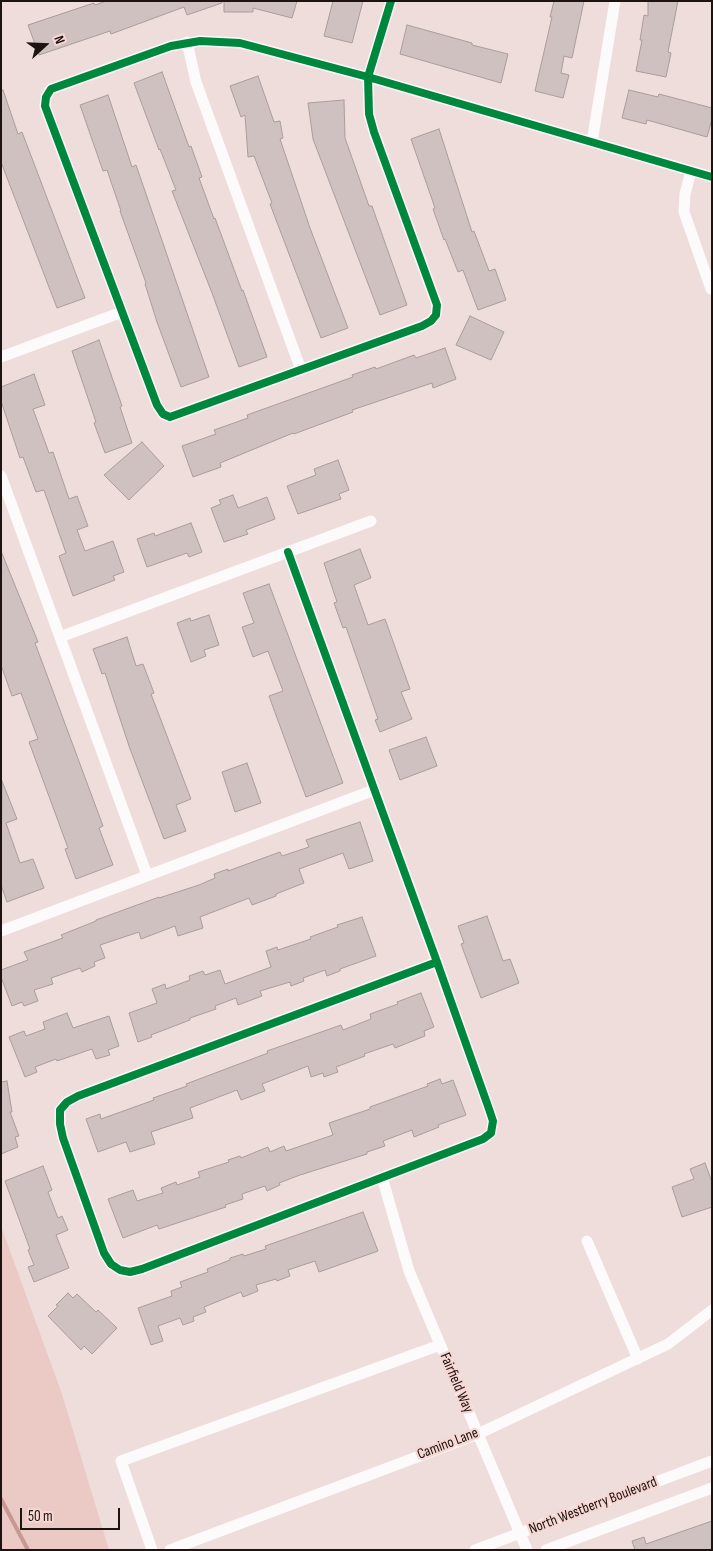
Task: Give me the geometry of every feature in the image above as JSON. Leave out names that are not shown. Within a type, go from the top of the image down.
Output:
[{"type":"street","points":[[391,1],[368,77],[369,114],[437,305],[436,315],[431,321],[422,326],[301,370],[170,417],[163,414],[156,406],[45,106],[46,97],[51,89],[157,50],[187,42],[220,41],[240,43],[368,77],[712,177]]},
{"type":"street","points":[[592,142],[615,1]]},
{"type":"street","points":[[187,42],[196,82],[301,370]]},
{"type":"street","points":[[691,171],[685,194],[684,212],[710,289]]},
{"type":"street","points":[[1,357],[122,312]]},
{"type":"street","points":[[1,476],[147,875]]},
{"type":"street","points":[[60,637],[371,521]]},
{"type":"street","points":[[288,552],[374,790],[489,1109],[493,1121],[491,1133],[483,1139],[130,1272],[120,1270],[111,1264],[104,1253],[63,1138],[60,1110],[67,1102],[78,1096],[436,962]]},
{"type":"street","points":[[1,931],[374,790]]},
{"type":"street","name":"Fairfield Way","points":[[382,1177],[408,1271],[527,1550]]},
{"type":"street","points":[[587,1241],[638,1359]]},
{"type":"street","name":"Camino Lane","points":[[170,1550],[195,1545],[478,1434],[668,1344],[712,1310]]},
{"type":"street","points":[[152,1550],[121,1461],[440,1345]]},
{"type":"street","name":"North Westberry Boulevard","points":[[475,1550],[712,1461]]},
{"type":"street","name":"North Westberry Boulevard","points":[[546,1550],[712,1488]]},
{"type":"shaded area","points":[[1,1226],[62,1394],[109,1550],[1,1550]]},
{"type":"building","points":[[106,1],[222,1],[222,3],[187,15],[184,7],[111,34],[110,31],[39,55],[28,25],[94,3],[95,5]]},
{"type":"building","points":[[224,1],[297,1],[292,18],[253,8],[253,12],[224,12]]},
{"type":"building","points":[[333,1],[363,1],[352,43],[324,36]]},
{"type":"building","points":[[554,1],[584,1],[572,58],[564,56],[561,73],[569,75],[563,98],[535,91]]},
{"type":"building","points":[[648,1],[678,1],[668,52],[671,53],[666,77],[636,71],[642,40],[640,40],[644,15],[648,16]]},
{"type":"building","points":[[407,25],[508,54],[501,83],[400,54]]},
{"type":"building","points":[[162,72],[202,177],[199,178],[214,219],[243,290],[267,357],[239,367],[172,191],[176,190],[134,83]]},
{"type":"building","points":[[258,76],[274,122],[280,121],[283,138],[280,139],[310,228],[348,328],[321,338],[270,204],[272,203],[254,156],[248,157],[245,115],[241,117],[230,86]]},
{"type":"building","points":[[3,90],[18,134],[22,132],[85,298],[57,308],[1,162],[1,91]]},
{"type":"building","points":[[629,90],[658,97],[659,94],[712,108],[712,119],[707,137],[647,120],[646,124],[622,118]]},
{"type":"building","points":[[108,95],[132,167],[136,165],[209,377],[181,387],[157,322],[146,283],[107,170],[103,171],[80,105]]},
{"type":"building","points":[[344,100],[345,138],[369,206],[372,206],[407,305],[380,315],[313,139],[308,103]]},
{"type":"building","points":[[439,129],[472,232],[474,231],[489,271],[495,269],[506,300],[478,310],[463,270],[458,272],[444,240],[411,139]]},
{"type":"building","points":[[470,316],[504,332],[491,360],[456,345]]},
{"type":"building","points":[[99,340],[122,406],[120,407],[132,443],[105,453],[72,351]]},
{"type":"building","points":[[445,348],[456,379],[433,388],[432,383],[352,410],[353,412],[293,433],[220,463],[221,467],[193,477],[182,446],[216,434],[214,430],[248,418],[247,415],[353,377],[352,375],[375,367],[376,369],[414,355],[416,358]]},
{"type":"building","points":[[34,374],[45,405],[33,409],[49,453],[53,452],[69,499],[77,496],[88,526],[77,530],[85,551],[113,541],[124,572],[113,576],[115,580],[73,596],[59,556],[66,553],[44,490],[36,492],[23,457],[20,458],[1,401],[1,387]]},
{"type":"building","points":[[142,442],[164,466],[129,500],[104,475]]},
{"type":"building","points":[[338,460],[349,490],[339,494],[341,499],[298,514],[287,486],[316,475],[314,469]]},
{"type":"building","points":[[233,495],[238,508],[267,497],[275,519],[246,530],[248,534],[224,542],[211,508],[221,504],[219,500]]},
{"type":"building","points":[[191,523],[202,552],[189,557],[187,553],[147,567],[137,539],[154,533],[155,536]]},
{"type":"building","points":[[360,549],[371,578],[354,585],[368,625],[385,619],[410,689],[401,692],[412,719],[380,732],[375,720],[378,719],[346,627],[343,628],[334,603],[337,602],[324,563]]},
{"type":"building","points":[[1,551],[38,642],[35,643],[103,826],[99,828],[113,865],[76,879],[65,849],[68,848],[29,742],[38,739],[21,693],[12,696],[1,665]]},
{"type":"building","points":[[269,584],[343,783],[306,797],[269,696],[283,691],[268,651],[253,657],[242,627],[254,623],[243,593]]},
{"type":"building","points":[[209,615],[219,645],[204,650],[206,656],[191,662],[177,623],[190,618],[191,621]]},
{"type":"building","points":[[127,637],[136,666],[143,664],[154,693],[151,694],[191,799],[176,805],[186,831],[164,839],[129,746],[105,673],[102,674],[93,649]]},
{"type":"building","points":[[426,737],[437,766],[400,780],[389,750]]},
{"type":"building","points":[[247,763],[261,803],[235,812],[222,772]]},
{"type":"building","points":[[2,781],[17,819],[6,823],[20,863],[33,859],[44,888],[7,902],[1,885]]},
{"type":"building","points":[[360,822],[373,861],[349,869],[343,853],[299,869],[304,883],[276,894],[276,896],[252,905],[249,898],[200,917],[203,928],[178,936],[175,926],[141,939],[139,932],[100,945],[105,958],[94,962],[95,966],[82,972],[80,968],[51,978],[53,984],[34,990],[38,1001],[24,1006],[22,1002],[12,1006],[1,977],[1,970],[28,960],[24,952],[63,938],[61,935],[96,920],[159,897],[199,885],[215,878],[214,874],[228,869],[228,871],[280,852],[282,856],[309,847],[306,840]]},
{"type":"building","points":[[487,916],[503,961],[510,959],[519,983],[481,998],[461,944],[464,943],[458,926]]},
{"type":"building","points":[[362,917],[376,956],[340,969],[340,971],[327,976],[325,970],[303,978],[304,981],[291,986],[290,982],[260,991],[262,996],[238,1005],[236,998],[215,1006],[216,1009],[190,1018],[190,1020],[138,1042],[129,1013],[157,1003],[152,989],[165,984],[166,989],[190,980],[189,976],[203,971],[205,975],[220,970],[225,984],[271,967],[266,951],[277,947],[278,950],[311,939],[310,937],[338,927],[337,925]]},
{"type":"building","points":[[421,993],[434,1027],[424,1031],[425,1036],[395,1048],[393,1044],[364,1054],[365,1056],[336,1067],[338,1072],[324,1077],[323,1073],[311,1077],[308,1066],[262,1084],[265,1091],[241,1100],[237,1090],[190,1108],[193,1118],[151,1132],[155,1144],[130,1152],[126,1142],[98,1152],[86,1119],[100,1114],[101,1119],[154,1100],[153,1098],[187,1086],[186,1084],[268,1053],[267,1051],[341,1025],[343,1030],[371,1019],[370,1014]]},
{"type":"building","points":[[67,1013],[73,1028],[109,1016],[119,1046],[108,1050],[110,1055],[96,1059],[92,1049],[57,1061],[56,1059],[35,1067],[37,1072],[25,1077],[9,1037],[24,1031],[26,1036],[45,1029],[43,1022]]},
{"type":"building","points":[[440,1079],[442,1084],[453,1080],[466,1115],[438,1125],[439,1127],[414,1137],[412,1130],[383,1141],[385,1146],[367,1152],[367,1154],[300,1175],[279,1183],[280,1185],[267,1191],[265,1186],[242,1194],[243,1199],[225,1205],[226,1207],[159,1229],[157,1225],[123,1238],[108,1199],[133,1190],[137,1201],[163,1193],[161,1188],[176,1182],[177,1185],[200,1177],[198,1172],[229,1162],[228,1160],[240,1156],[241,1158],[268,1147],[270,1152],[284,1146],[286,1151],[333,1135],[329,1123],[370,1109],[370,1107],[428,1086],[427,1084]]},
{"type":"building","points":[[7,1081],[12,1112],[10,1112],[19,1136],[15,1137],[18,1147],[1,1154],[1,1082]]},
{"type":"building","points":[[705,1163],[712,1182],[712,1207],[682,1217],[672,1187],[694,1179],[690,1169]]},
{"type":"building","points":[[43,1166],[52,1190],[48,1192],[58,1218],[62,1216],[68,1230],[56,1235],[69,1268],[34,1282],[28,1267],[34,1265],[28,1250],[30,1249],[5,1181]]},
{"type":"building","points":[[363,1212],[378,1251],[319,1272],[315,1261],[288,1270],[290,1276],[277,1281],[276,1279],[256,1285],[258,1291],[243,1297],[241,1292],[204,1307],[206,1312],[193,1317],[194,1321],[183,1325],[180,1318],[158,1326],[163,1341],[151,1345],[138,1308],[172,1296],[171,1291],[182,1287],[180,1282],[208,1272],[207,1269],[230,1260],[230,1258],[266,1249],[265,1246]]},
{"type":"building","points":[[68,1293],[73,1298],[77,1294],[117,1328],[92,1354],[84,1346],[81,1350],[48,1316]]},
{"type":"building","points":[[712,1521],[712,1550],[635,1550],[632,1541],[644,1537],[646,1544]]},
{"type":"waterway","points":[[1,1499],[28,1550]]},
{"type":"cycle path","points":[[391,1],[368,77],[369,114],[437,305],[436,315],[431,321],[422,326],[170,417],[163,414],[157,405],[45,106],[46,97],[51,89],[171,46],[200,41],[240,43],[368,77],[712,177]]},
{"type":"cycle path","points":[[288,552],[437,962],[489,1109],[493,1121],[491,1133],[483,1139],[142,1269],[130,1272],[120,1270],[111,1264],[104,1253],[63,1138],[60,1110],[67,1102],[78,1096],[437,962]]}]
